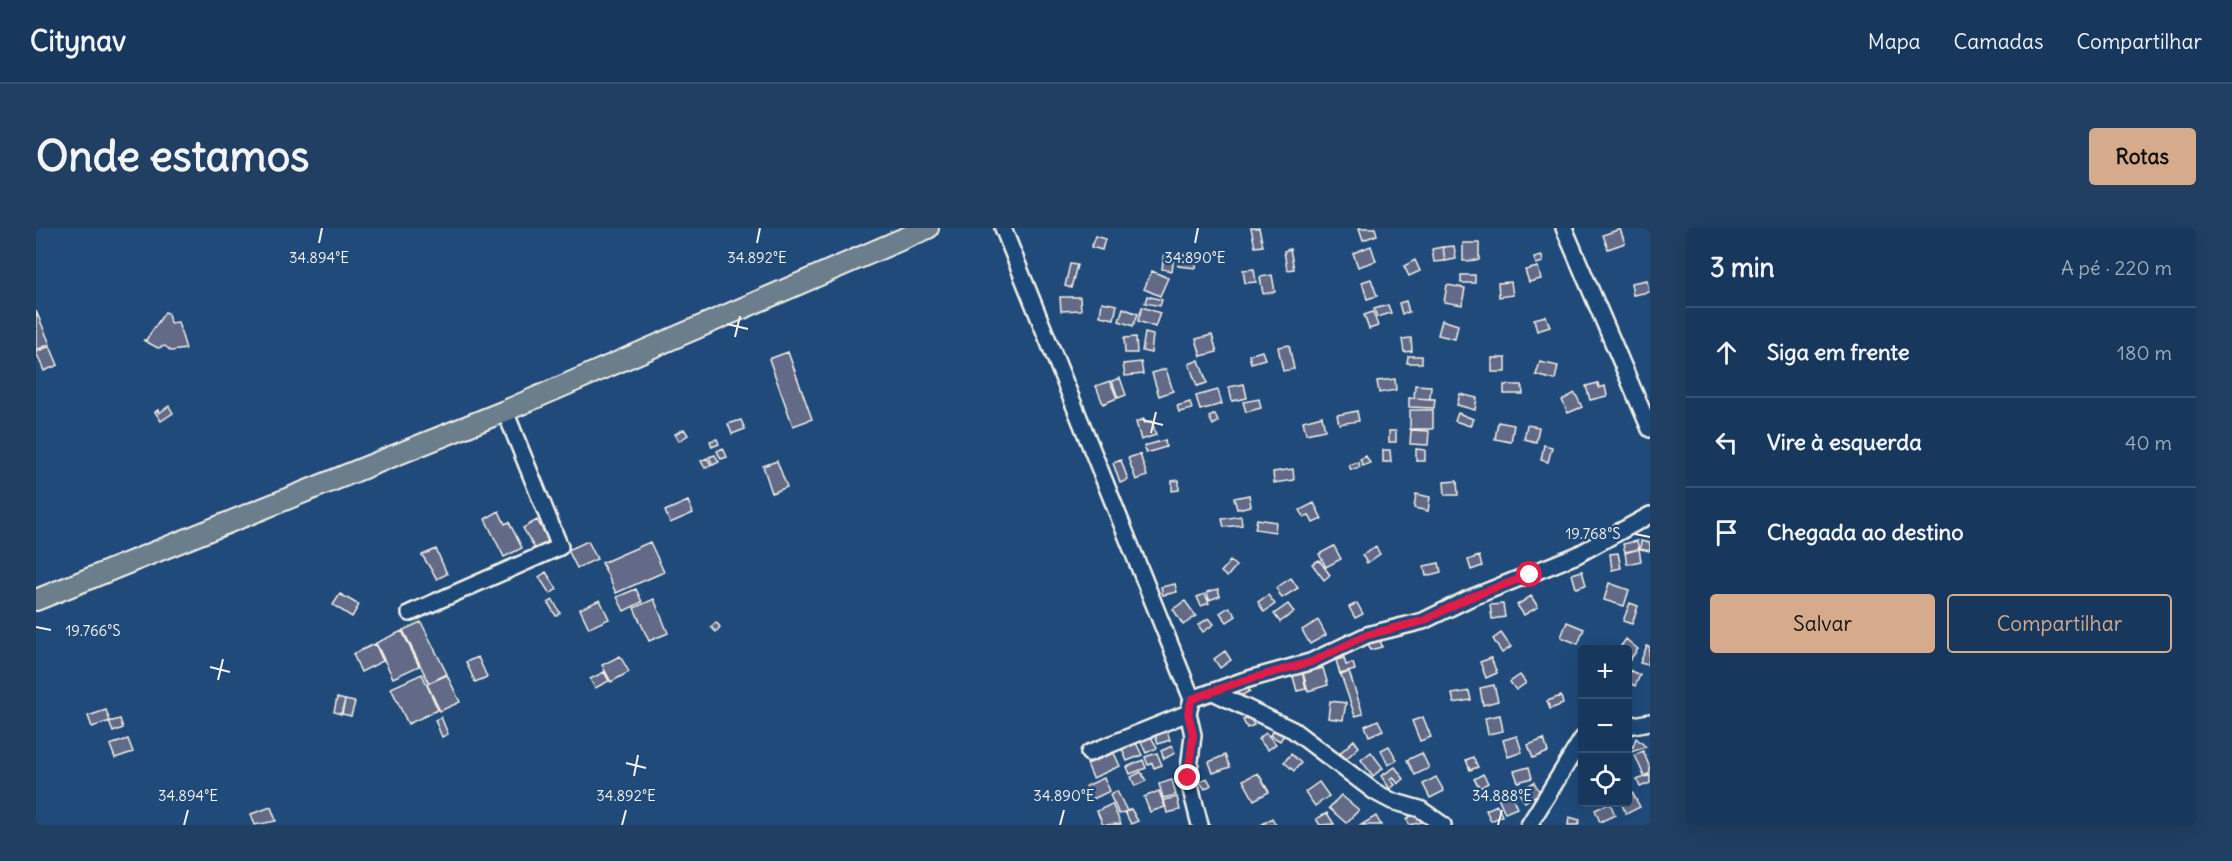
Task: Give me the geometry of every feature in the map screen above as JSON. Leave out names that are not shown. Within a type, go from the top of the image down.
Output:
[{"type":"main road","points":[[36,600],[505,411],[928,228]]},
{"type":"street","points":[[1003,228],[1190,706],[1193,735],[1188,778],[1200,825]]},
{"type":"street","points":[[1563,228],[1650,429]]},
{"type":"street","points":[[410,613],[560,547],[505,411]]},
{"type":"street","points":[[1089,753],[1190,706],[1214,692],[1242,681],[1311,662],[1367,635],[1423,621],[1468,598],[1577,555],[1650,515]]},
{"type":"street","points":[[1214,692],[1293,730],[1375,792],[1392,801],[1420,809],[1443,825]]},
{"type":"street","points":[[1632,725],[1650,722]]},
{"type":"street","points":[[1528,825],[1578,745]]},
{"type":"building","points":[[1251,228],[1259,228],[1263,246],[1255,247]]},
{"type":"building","points":[[1359,228],[1375,228],[1377,235],[1363,240]]},
{"type":"building","points":[[1620,229],[1625,243],[1608,249],[1603,235]]},
{"type":"building","points":[[1095,236],[1105,239],[1102,250],[1091,247]]},
{"type":"building","points":[[1463,243],[1479,243],[1479,260],[1463,261]]},
{"type":"building","points":[[1371,246],[1376,261],[1358,267],[1353,253]]},
{"type":"building","points":[[1454,246],[1456,259],[1445,261],[1443,247]]},
{"type":"building","points":[[1443,247],[1445,261],[1434,262],[1432,249]]},
{"type":"building","points":[[1290,249],[1294,269],[1287,270],[1284,251]]},
{"type":"building","points":[[1164,254],[1174,256],[1172,271],[1162,269]]},
{"type":"building","points":[[1179,254],[1197,256],[1196,268],[1178,266]]},
{"type":"building","points":[[1542,256],[1543,262],[1536,264],[1534,258]]},
{"type":"building","points":[[1415,260],[1420,271],[1409,276],[1404,266]]},
{"type":"building","points":[[1070,264],[1077,265],[1071,288],[1065,286]]},
{"type":"building","points":[[1538,267],[1541,279],[1529,282],[1525,270]]},
{"type":"building","points":[[1254,269],[1256,282],[1245,283],[1243,270]]},
{"type":"building","points":[[1152,271],[1168,278],[1160,296],[1144,289]]},
{"type":"building","points":[[1272,275],[1275,292],[1263,294],[1260,277]]},
{"type":"building","points":[[1461,275],[1475,275],[1475,283],[1461,283]]},
{"type":"building","points":[[1371,279],[1377,296],[1367,299],[1362,282]]},
{"type":"building","points":[[1647,280],[1649,292],[1633,295],[1631,283]]},
{"type":"building","points":[[1511,282],[1513,295],[1499,297],[1498,283]]},
{"type":"building","points":[[1447,285],[1465,288],[1462,305],[1444,302]]},
{"type":"building","points":[[1147,296],[1162,300],[1160,306],[1145,303]]},
{"type":"building","points":[[1060,297],[1080,297],[1081,310],[1061,311]]},
{"type":"building","points":[[1406,301],[1409,312],[1402,314],[1399,303]]},
{"type":"building","points":[[1102,302],[1117,305],[1114,319],[1100,316]]},
{"type":"building","points":[[1388,305],[1391,313],[1377,317],[1374,309]]},
{"type":"building","points":[[1142,307],[1160,313],[1155,327],[1138,321]]},
{"type":"building","points":[[1123,308],[1138,314],[1133,326],[1119,321]]},
{"type":"building","points":[[36,311],[50,344],[36,350]]},
{"type":"building","points":[[165,312],[168,313],[170,323],[178,322],[186,349],[171,351],[165,346],[158,348],[143,340],[146,340]]},
{"type":"building","points":[[1373,312],[1378,326],[1369,329],[1364,315]]},
{"type":"building","points":[[1546,316],[1550,327],[1537,331],[1534,319]]},
{"type":"building","points":[[1442,320],[1458,325],[1455,339],[1438,335]]},
{"type":"building","points":[[1145,333],[1153,335],[1151,353],[1142,351]]},
{"type":"building","points":[[1212,335],[1217,352],[1201,356],[1196,339]]},
{"type":"building","points":[[1136,337],[1137,353],[1125,353],[1124,338]]},
{"type":"building","points":[[1411,338],[1412,351],[1404,352],[1402,339]]},
{"type":"building","points":[[1289,345],[1294,369],[1283,371],[1278,347]]},
{"type":"building","points":[[50,346],[58,365],[44,371],[36,352]]},
{"type":"building","points":[[1262,351],[1265,359],[1251,363],[1249,355]]},
{"type":"building","points":[[788,352],[812,419],[793,426],[769,359]]},
{"type":"building","points":[[1408,356],[1422,356],[1422,363],[1407,363]]},
{"type":"building","points":[[1492,358],[1506,358],[1506,372],[1492,372]]},
{"type":"building","points":[[1199,360],[1207,383],[1197,386],[1189,364]]},
{"type":"building","points":[[1141,362],[1143,374],[1125,376],[1123,364]]},
{"type":"building","points":[[1540,362],[1558,366],[1555,380],[1536,375]]},
{"type":"building","points":[[1166,369],[1173,391],[1159,396],[1152,373]]},
{"type":"building","points":[[1120,378],[1126,395],[1118,398],[1112,381]]},
{"type":"building","points":[[1395,379],[1396,390],[1379,393],[1377,381]]},
{"type":"building","points":[[1110,381],[1117,398],[1103,404],[1096,386]]},
{"type":"building","points":[[1598,383],[1599,388],[1605,386],[1607,396],[1590,400],[1586,386]]},
{"type":"building","points":[[1244,384],[1247,398],[1232,401],[1229,387]]},
{"type":"building","points":[[1415,385],[1431,386],[1430,399],[1414,398]]},
{"type":"building","points":[[1504,385],[1522,385],[1523,394],[1504,394]]},
{"type":"building","points":[[1218,390],[1222,404],[1200,410],[1196,396]]},
{"type":"building","points":[[1575,393],[1582,407],[1568,413],[1562,400]]},
{"type":"building","points":[[1460,394],[1477,398],[1475,410],[1457,405]]},
{"type":"building","points":[[1409,398],[1435,399],[1434,408],[1409,407]]},
{"type":"building","points":[[1259,399],[1261,408],[1246,412],[1243,402]]},
{"type":"building","points":[[1190,402],[1192,409],[1179,412],[1177,406]]},
{"type":"building","points":[[169,406],[173,413],[161,421],[155,412],[158,410],[159,413]]},
{"type":"building","points":[[1410,410],[1433,410],[1433,429],[1410,429]]},
{"type":"building","points":[[1357,411],[1359,421],[1339,424],[1337,415]]},
{"type":"building","points":[[1458,413],[1473,419],[1470,426],[1455,421]]},
{"type":"building","points":[[1215,414],[1218,422],[1213,425],[1209,417]]},
{"type":"building","points":[[1322,416],[1325,430],[1306,434],[1303,421]]},
{"type":"building","points":[[1144,419],[1145,423],[1152,421],[1156,435],[1141,440],[1136,422]]},
{"type":"building","points":[[741,420],[745,429],[732,434],[728,424]]},
{"type":"building","points":[[1498,422],[1514,425],[1511,442],[1495,439]]},
{"type":"building","points":[[1527,425],[1539,427],[1536,442],[1524,439]]},
{"type":"building","points":[[684,429],[688,435],[679,441],[675,434]]},
{"type":"building","points":[[1411,430],[1429,431],[1428,445],[1410,444]]},
{"type":"building","points":[[1389,431],[1396,431],[1396,442],[1389,442]]},
{"type":"building","points":[[717,439],[719,444],[712,447],[710,441]]},
{"type":"building","points":[[1165,440],[1166,447],[1146,453],[1144,446]]},
{"type":"building","points":[[1544,445],[1552,447],[1548,462],[1541,460]]},
{"type":"building","points":[[723,448],[727,457],[721,459],[717,451]]},
{"type":"building","points":[[1416,449],[1425,450],[1425,461],[1416,461]]},
{"type":"building","points":[[1383,450],[1390,450],[1391,462],[1383,462]]},
{"type":"building","points":[[1140,454],[1147,476],[1136,480],[1128,458]]},
{"type":"building","points":[[715,455],[719,462],[713,465],[709,457]]},
{"type":"building","points":[[1366,456],[1370,463],[1363,466],[1360,459]]},
{"type":"building","points":[[707,458],[711,465],[705,468],[701,461]]},
{"type":"building","points":[[1121,460],[1128,480],[1120,483],[1113,463]]},
{"type":"building","points":[[777,461],[787,487],[772,493],[763,466]]},
{"type":"building","points":[[1358,462],[1360,467],[1351,470],[1349,465]]},
{"type":"building","points":[[1293,469],[1294,480],[1274,483],[1273,472]]},
{"type":"building","points":[[1179,480],[1179,490],[1172,491],[1172,481]]},
{"type":"building","points":[[1457,481],[1458,495],[1445,495],[1444,482]]},
{"type":"building","points":[[1416,494],[1430,497],[1428,511],[1414,508]]},
{"type":"building","points":[[1249,495],[1251,506],[1237,509],[1234,498]]},
{"type":"building","points":[[688,501],[693,513],[670,523],[665,511]]},
{"type":"building","points":[[1314,503],[1322,519],[1313,523],[1309,515],[1304,517],[1300,510]]},
{"type":"building","points":[[499,511],[505,524],[509,522],[522,548],[504,557],[485,519]]},
{"type":"building","points":[[1241,516],[1242,525],[1224,527],[1222,519]]},
{"type":"building","points":[[1257,519],[1276,522],[1275,532],[1255,529]]},
{"type":"building","points":[[537,520],[549,541],[535,549],[523,528]]},
{"type":"building","points":[[588,541],[597,559],[577,568],[568,550]]},
{"type":"building","points":[[1637,541],[1639,549],[1625,552],[1623,544]]},
{"type":"building","points":[[1641,541],[1650,543],[1650,551],[1640,549]]},
{"type":"building","points":[[650,542],[664,572],[616,593],[602,563]]},
{"type":"building","points":[[1334,546],[1341,559],[1326,567],[1319,554]]},
{"type":"building","points":[[1376,547],[1380,554],[1367,563],[1362,555]]},
{"type":"building","points":[[436,549],[447,574],[437,579],[422,555]]},
{"type":"building","points":[[1639,549],[1641,561],[1627,564],[1625,553]]},
{"type":"building","points":[[1618,553],[1621,568],[1612,570],[1610,554]]},
{"type":"building","points":[[1479,556],[1482,566],[1471,570],[1468,560]]},
{"type":"building","points":[[1319,560],[1330,575],[1324,580],[1312,564]]},
{"type":"building","points":[[1230,561],[1236,566],[1227,577],[1221,572]]},
{"type":"building","points":[[1439,563],[1441,572],[1426,576],[1424,566]]},
{"type":"building","points":[[1582,571],[1586,585],[1576,588],[1572,574]]},
{"type":"building","points":[[546,572],[557,589],[550,594],[539,577]]},
{"type":"building","points":[[1291,578],[1298,588],[1282,598],[1276,588]]},
{"type":"building","points":[[1609,583],[1629,590],[1624,606],[1604,600]]},
{"type":"building","points":[[1175,584],[1177,592],[1163,595],[1161,587]]},
{"type":"building","points":[[636,589],[642,602],[624,611],[617,597]]},
{"type":"building","points":[[1218,589],[1220,596],[1209,600],[1207,592]]},
{"type":"building","points":[[340,594],[359,605],[352,617],[333,605]]},
{"type":"building","points":[[1205,594],[1209,603],[1201,606],[1197,597]]},
{"type":"building","points":[[1268,595],[1275,604],[1264,612],[1258,602]]},
{"type":"building","points":[[1531,596],[1538,607],[1524,615],[1517,605]]},
{"type":"building","points":[[654,599],[668,633],[649,641],[634,608]]},
{"type":"building","points":[[553,600],[560,613],[556,616],[548,603]]},
{"type":"building","points":[[600,600],[609,619],[589,628],[580,609]]},
{"type":"building","points":[[1185,601],[1196,616],[1183,625],[1173,609]]},
{"type":"building","points":[[1357,603],[1363,614],[1355,618],[1349,607]]},
{"type":"building","points":[[1630,603],[1638,606],[1632,624],[1623,621]]},
{"type":"building","points":[[1288,604],[1294,612],[1280,622],[1274,614]]},
{"type":"building","points":[[1503,604],[1505,617],[1492,619],[1490,605]]},
{"type":"building","points":[[1229,607],[1236,616],[1227,622],[1220,613]]},
{"type":"building","points":[[1209,618],[1214,624],[1203,632],[1198,625]]},
{"type":"building","points":[[1318,620],[1326,635],[1310,644],[1302,630]]},
{"type":"building","points":[[421,622],[447,674],[429,683],[403,630]]},
{"type":"building","points":[[716,622],[720,627],[716,632],[711,627]]},
{"type":"building","points":[[1567,622],[1584,629],[1578,644],[1561,637]]},
{"type":"building","points":[[402,631],[419,666],[393,678],[376,643]]},
{"type":"building","points":[[1501,633],[1511,647],[1502,653],[1493,639]]},
{"type":"building","points":[[1380,639],[1382,647],[1370,650],[1368,642]]},
{"type":"building","points":[[1626,639],[1638,649],[1632,657],[1632,645],[1622,645]]},
{"type":"building","points":[[375,644],[383,661],[361,672],[353,654]]},
{"type":"building","points":[[1647,646],[1650,647],[1648,665],[1640,663]]},
{"type":"building","points":[[1225,651],[1231,660],[1220,668],[1214,659]]},
{"type":"building","points":[[620,656],[629,672],[611,682],[602,665]]},
{"type":"building","points":[[478,657],[487,677],[475,682],[466,662]]},
{"type":"building","points":[[1344,658],[1346,665],[1353,663],[1355,670],[1340,674],[1336,660]]},
{"type":"building","points":[[1491,658],[1497,673],[1486,678],[1480,662]]},
{"type":"building","points":[[1323,668],[1328,685],[1308,691],[1303,673]]},
{"type":"building","points":[[1302,671],[1306,689],[1297,691],[1292,673]]},
{"type":"building","points":[[1632,671],[1640,675],[1635,686],[1632,684]]},
{"type":"building","points":[[604,672],[609,681],[595,688],[590,679]]},
{"type":"building","points":[[1349,672],[1363,714],[1355,716],[1341,675]]},
{"type":"building","points":[[422,674],[438,710],[408,724],[391,688]]},
{"type":"building","points":[[447,675],[460,702],[440,711],[427,684]]},
{"type":"building","points":[[1520,675],[1526,683],[1516,690],[1510,682]]},
{"type":"building","points":[[1246,685],[1250,691],[1237,698],[1233,692]]},
{"type":"building","points":[[1494,685],[1498,701],[1483,705],[1480,688]]},
{"type":"building","points":[[1469,691],[1471,700],[1454,703],[1452,694]]},
{"type":"building","points":[[1561,696],[1563,704],[1550,709],[1547,701]]},
{"type":"building","points":[[337,698],[345,700],[341,714],[334,712]]},
{"type":"building","points":[[345,700],[355,702],[351,716],[342,714]]},
{"type":"building","points":[[1330,701],[1346,703],[1343,720],[1328,718]]},
{"type":"building","points":[[106,710],[110,721],[92,727],[88,716]]},
{"type":"building","points":[[1500,715],[1503,731],[1488,734],[1485,718]]},
{"type":"building","points":[[441,717],[448,734],[442,737],[435,720]]},
{"type":"building","points":[[1250,717],[1254,725],[1247,728],[1243,720]]},
{"type":"building","points":[[1423,717],[1431,737],[1420,741],[1412,721]]},
{"type":"building","points":[[120,719],[123,728],[113,732],[109,722]]},
{"type":"building","points":[[1378,720],[1383,730],[1369,736],[1365,726]]},
{"type":"building","points":[[1166,728],[1170,740],[1158,744],[1154,732]]},
{"type":"building","points":[[1274,729],[1284,735],[1280,741],[1270,735]]},
{"type":"building","points":[[1266,733],[1276,744],[1268,750],[1258,739]]},
{"type":"building","points":[[1150,735],[1157,748],[1146,753],[1140,740]]},
{"type":"building","points":[[1517,736],[1522,752],[1508,757],[1503,740]]},
{"type":"building","points":[[1636,738],[1646,747],[1632,752]]},
{"type":"building","points":[[128,739],[133,752],[115,758],[110,745]]},
{"type":"building","points":[[1544,739],[1548,752],[1533,758],[1528,745]]},
{"type":"building","points":[[1354,740],[1359,747],[1346,759],[1340,753]]},
{"type":"building","points":[[1136,743],[1142,755],[1127,761],[1122,749]]},
{"type":"building","points":[[1172,746],[1175,753],[1164,759],[1161,751]]},
{"type":"building","points":[[1389,746],[1397,760],[1388,765],[1381,750]]},
{"type":"building","points":[[1643,751],[1650,768],[1650,773],[1644,776],[1635,755]]},
{"type":"building","points":[[1371,752],[1383,768],[1373,776],[1361,760]]},
{"type":"building","points":[[1114,753],[1120,766],[1093,778],[1087,764]]},
{"type":"building","points":[[1157,753],[1162,765],[1154,768],[1152,763],[1148,765],[1145,757]]},
{"type":"building","points":[[1422,753],[1429,768],[1415,775],[1407,760]]},
{"type":"building","points":[[1291,754],[1301,763],[1294,771],[1284,762]]},
{"type":"building","points":[[1225,755],[1230,767],[1213,773],[1209,762]]},
{"type":"building","points":[[1473,757],[1478,767],[1470,770],[1466,760]]},
{"type":"building","points":[[1143,760],[1146,768],[1130,774],[1127,767]]},
{"type":"building","points":[[1395,767],[1404,779],[1398,784],[1393,777],[1390,779],[1395,785],[1390,789],[1381,776]]},
{"type":"building","points":[[1529,767],[1532,778],[1518,782],[1514,771]]},
{"type":"building","points":[[1141,772],[1146,781],[1135,786],[1131,777]]},
{"type":"building","points":[[1258,773],[1269,792],[1254,800],[1243,780]]},
{"type":"building","points":[[1483,774],[1488,783],[1480,788],[1474,779]]},
{"type":"building","points":[[1650,775],[1650,783],[1640,787],[1637,780]]},
{"type":"building","points":[[1436,777],[1444,791],[1430,798],[1423,784]]},
{"type":"building","points":[[1104,778],[1110,791],[1093,799],[1086,786]]},
{"type":"building","points":[[1207,778],[1211,785],[1205,789],[1200,782]]},
{"type":"building","points":[[1172,780],[1176,795],[1163,798],[1159,784]]},
{"type":"building","points":[[1319,782],[1329,796],[1315,806],[1305,792]]},
{"type":"building","points":[[1534,782],[1540,793],[1525,802],[1518,792]]},
{"type":"building","points":[[1117,791],[1127,811],[1119,814],[1110,795]]},
{"type":"building","points":[[1159,791],[1165,807],[1150,812],[1144,797]]},
{"type":"building","points":[[1510,792],[1517,808],[1505,813],[1498,797]]},
{"type":"building","points":[[1632,792],[1640,807],[1626,814],[1623,807],[1632,807]]},
{"type":"building","points":[[1341,795],[1359,810],[1346,823],[1329,808]]},
{"type":"building","points":[[1177,797],[1180,810],[1167,813],[1164,800]]},
{"type":"building","points":[[1112,804],[1121,824],[1103,825],[1097,811]]},
{"type":"building","points":[[1497,805],[1502,816],[1491,821],[1486,810]]},
{"type":"building","points":[[271,807],[276,821],[255,825],[251,814]]},
{"type":"building","points":[[1601,807],[1612,807],[1615,815],[1600,822],[1595,810]]},
{"type":"building","points":[[1131,809],[1138,821],[1131,824],[1125,812]]},
{"type":"building","points":[[1327,813],[1334,824],[1320,825],[1316,819]]},
{"type":"building","points":[[1416,813],[1422,822],[1410,825],[1406,819]]},
{"type":"building","points":[[1376,816],[1381,825],[1361,825]]},
{"type":"building","points":[[1569,817],[1580,820],[1578,825],[1568,825]]},
{"type":"building","points":[[1272,818],[1276,825],[1261,825]]},
{"type":"route","points":[[1188,778],[1193,735],[1188,713],[1192,699],[1242,681],[1311,662],[1367,635],[1423,621],[1468,598],[1530,575]]}]
